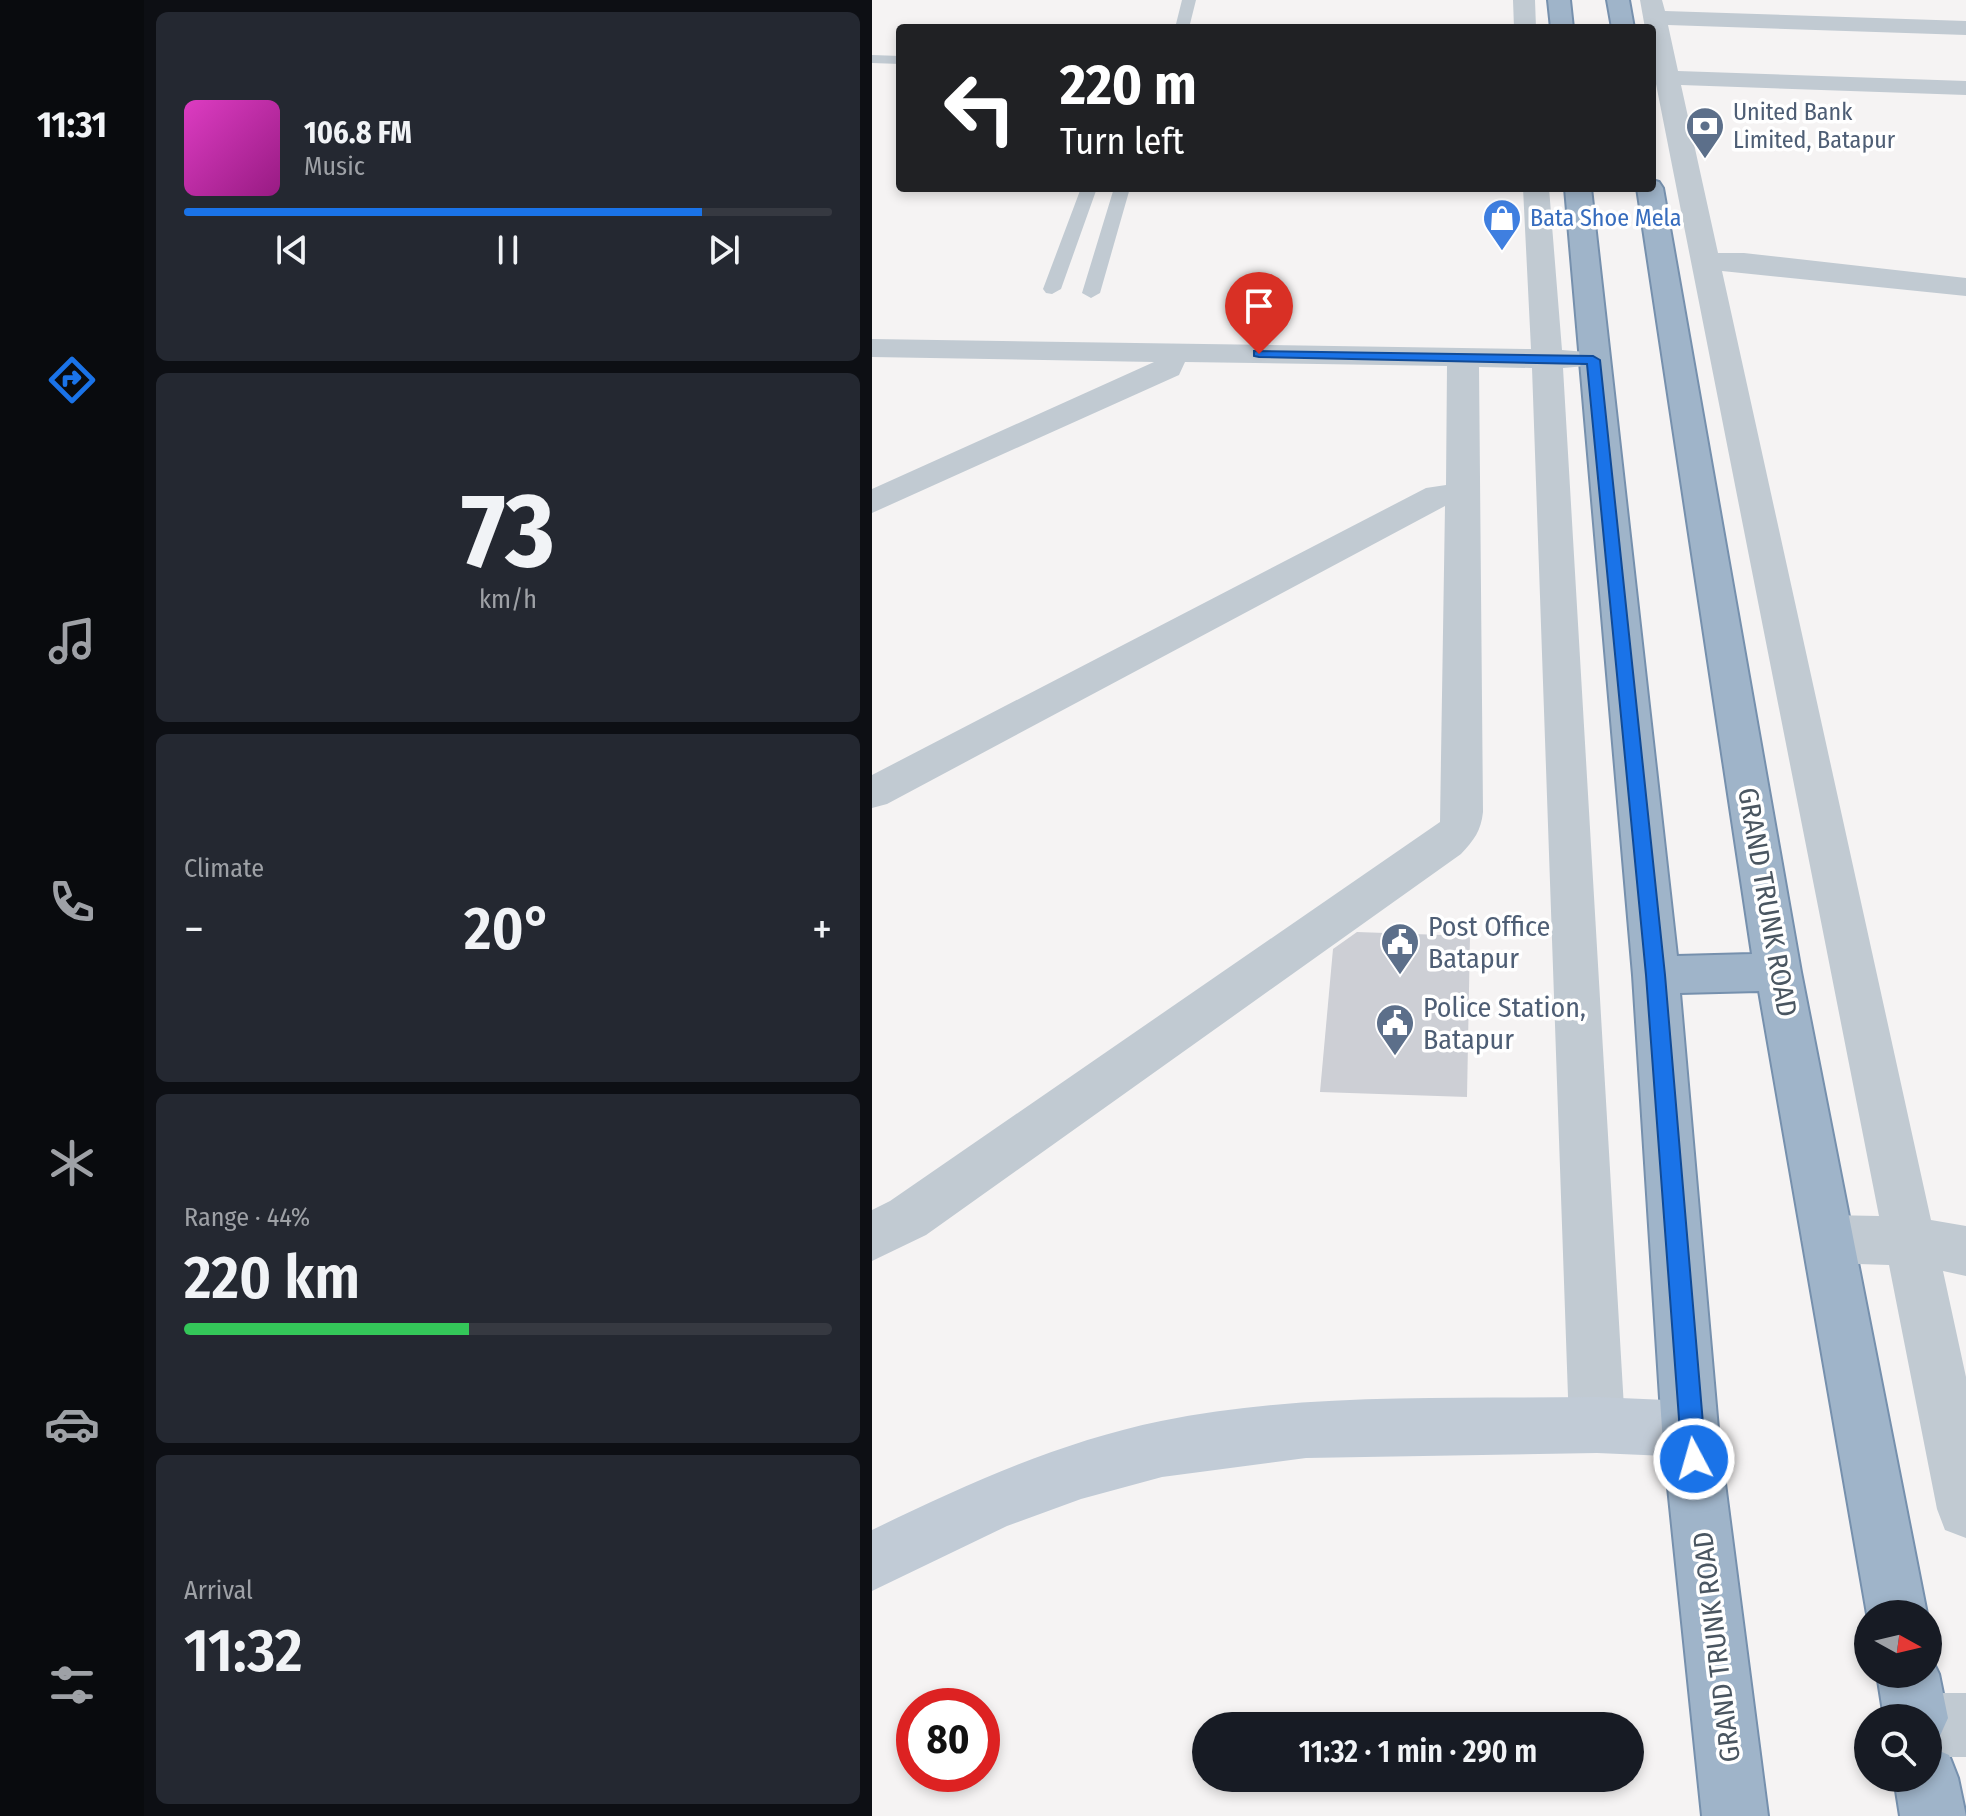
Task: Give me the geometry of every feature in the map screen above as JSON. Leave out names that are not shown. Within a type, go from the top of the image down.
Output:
[{"type":"highway","points":[[1559,0],[1562,24]]},
{"type":"highway","points":[[1618,0],[1643,15]]},
{"type":"highway","name":"GRAND TRUNK ROAD","points":[[1578,192],[1656,975],[1690,1429],[1734,1801]]},
{"type":"highway","name":"GRAND TRUNK ROAD","points":[[1651,192],[1778,972],[1894,1600]]},
{"type":"highway","points":[[1656,975],[1778,972]]},
{"type":"main road","points":[[872,1561],[994,1502],[1081,1470],[1162,1449],[1306,1430],[1597,1425],[1690,1429]]},
{"type":"street","points":[[1524,0],[1525,24]]},
{"type":"street","points":[[1643,15],[1966,28]]},
{"type":"street","points":[[1966,88],[1660,77],[1705,262],[1966,1509]]},
{"type":"street","points":[[1536,192],[1547,359],[1597,1425]]},
{"type":"street","points":[[1705,262],[1744,262],[1966,287]]},
{"type":"street","points":[[872,348],[1593,360]]},
{"type":"street","points":[[872,502],[1168,368],[1171,352]]},
{"type":"street","points":[[872,1237],[908,1218],[1446,842],[1460,828],[1463,358]]},
{"type":"street","points":[[872,793],[1438,495],[1464,496]]},
{"type":"street","points":[[1828,1239],[1912,1241],[1966,1251]]},
{"type":"street","points":[[1942,1757],[1966,1725]]},
{"type":"lane","points":[[1183,24],[1189,0]]},
{"type":"lane","points":[[872,59],[896,60]]},
{"type":"lane","points":[[1052,289],[1088,192]]},
{"type":"lane","points":[[1091,293],[1121,192]]},
{"type":"building","points":[[1357,932],[1470,936],[1467,1097],[1320,1092],[1333,949]]},
{"type":"place","name":"United Bank Limited, Batapur","points":[[1705,160]]},
{"type":"place","name":"Bata Shoe Mela","points":[[1502,252]]},
{"type":"place","name":"Post Office Batapur","points":[[1400,976]]},
{"type":"place","name":"Police Station, Batapur","points":[[1395,1057]]},
{"type":"route","points":[[1259,354],[1593,360],[1656,975],[1694,1459]]}]
